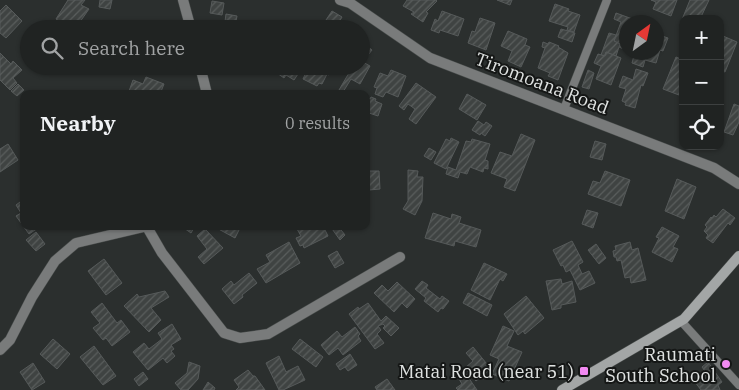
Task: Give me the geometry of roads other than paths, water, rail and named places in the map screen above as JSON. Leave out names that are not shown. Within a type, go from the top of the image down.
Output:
[{"type":"street","points":[[183,0],[189,20]]},
{"type":"street","name":"Tiromoana Road","points":[[347,1],[430,58],[714,168],[739,184]]},
{"type":"street","points":[[202,75],[206,90]]},
{"type":"street","points":[[0,350],[10,340],[32,297],[55,261],[76,243],[131,230]]},
{"type":"street","points":[[150,230],[162,253],[224,333],[240,338],[268,334],[400,257]]},
{"type":"street","points":[[562,390],[681,320],[739,256]]},
{"type":"lane","points":[[564,109],[607,0]]},
{"type":"lane","points":[[681,320],[739,385]]},
{"type":"place","name":"Raumati South School","points":[[726,364]]},
{"type":"place","name":"Matai Road (near 51)","points":[[584,371]]}]
